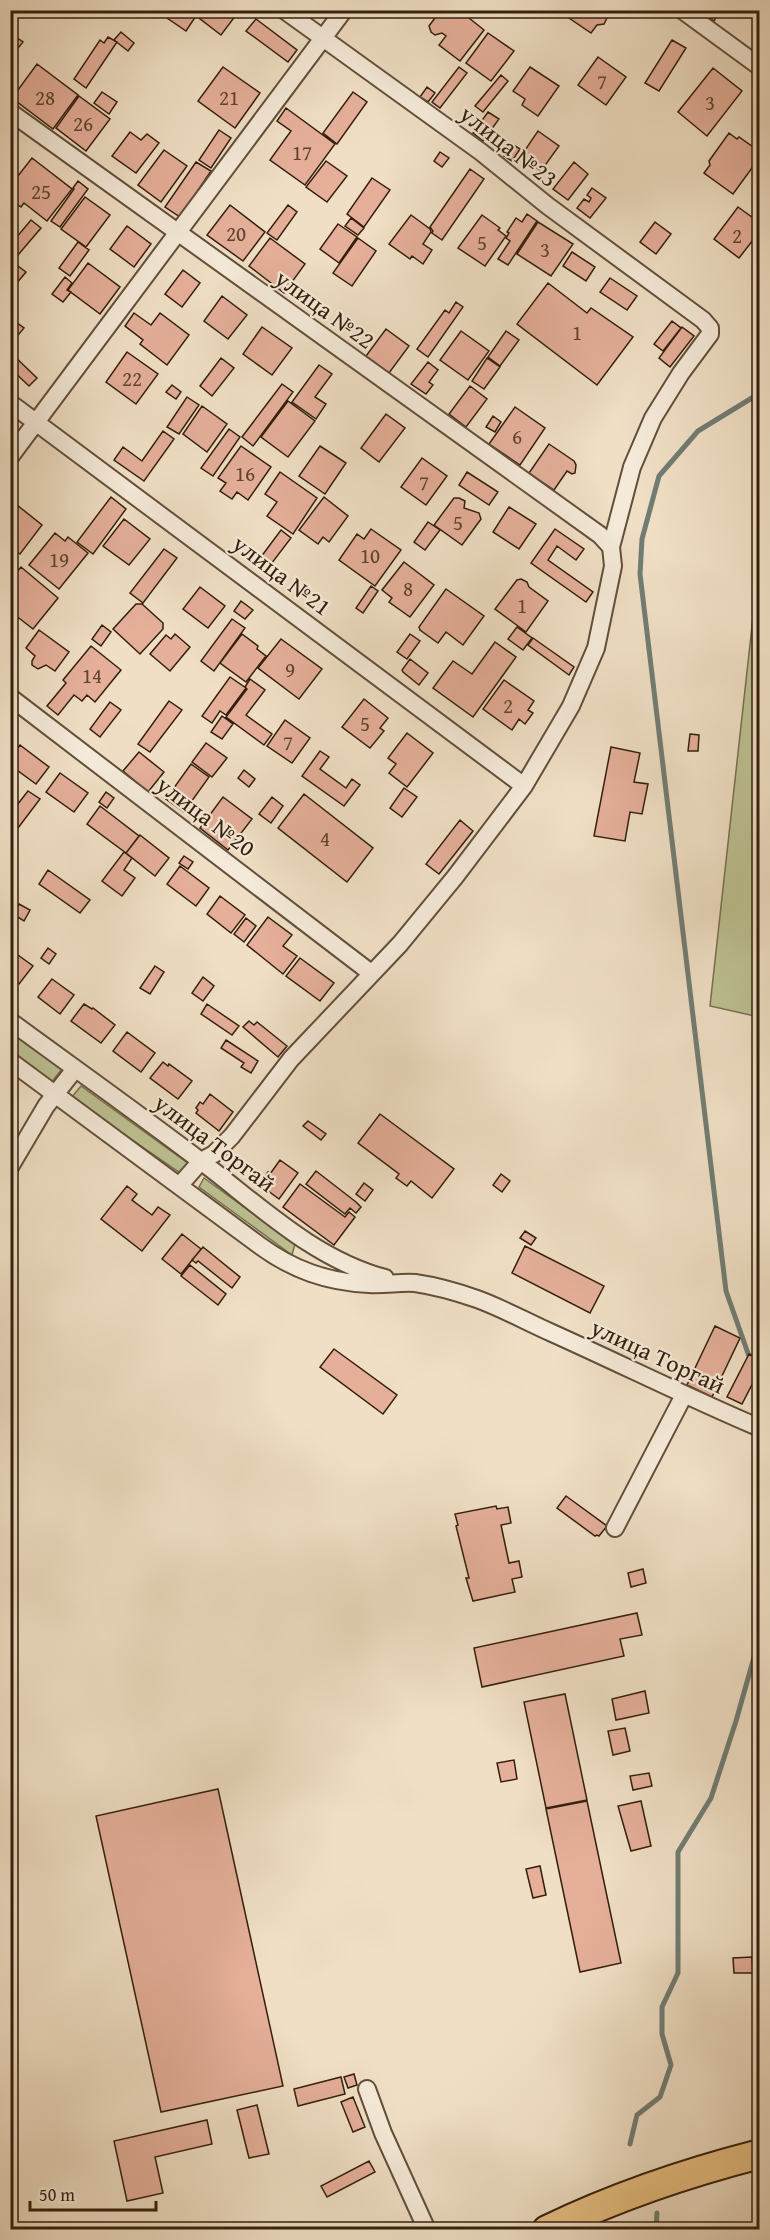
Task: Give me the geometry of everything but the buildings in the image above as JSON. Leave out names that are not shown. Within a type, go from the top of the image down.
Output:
[{"type":"highway","points":[[547,2229],[596,2206],[650,2186],[759,2154]]},
{"type":"street","name":"улица №23","points":[[284,10],[481,152],[548,206],[703,320],[710,328],[710,334],[681,373],[653,418],[632,467],[618,526],[610,547]]},
{"type":"street","points":[[10,457],[344,10]]},
{"type":"street","points":[[682,10],[759,67]]},
{"type":"street","name":"улица №22","points":[[10,112],[600,536],[610,547]]},
{"type":"street","name":"улица №21","points":[[10,404],[524,786]]},
{"type":"street","points":[[179,1186],[201,1161],[214,1154],[231,1136],[291,1059],[400,944],[456,878],[524,786],[571,706],[596,648],[613,566],[610,547]]},
{"type":"street","name":"улица №20","points":[[10,697],[371,973]]},
{"type":"street","name":"улица Торгай","points":[[10,1021],[201,1161],[304,1241],[325,1254],[356,1269],[401,1282],[451,1291],[478,1300],[759,1428]]},
{"type":"street","name":"улица Торгай","points":[[10,1061],[280,1260],[298,1269],[355,1283],[387,1285],[401,1282]]},
{"type":"street","points":[[10,1167],[46,1106],[75,1069]]},
{"type":"street","points":[[615,1528],[684,1395]]},
{"type":"street","points":[[368,2089],[383,2133],[427,2229]]},
{"type":"green space","points":[[759,563],[760,1017],[710,1006]]},
{"type":"green space","points":[[10,1030],[62,1069],[51,1083],[11,1051]]},
{"type":"green space","points":[[81,1086],[189,1164],[179,1172],[71,1098]]},
{"type":"green space","points":[[204,1178],[295,1244],[292,1255],[199,1187]]},
{"type":"waterway","points":[[750,1359],[726,1291],[640,574],[642,539],[659,476],[698,431],[760,393]]},
{"type":"waterway","points":[[754,1371],[760,1386]]},
{"type":"waterway","points":[[630,2144],[637,2115],[660,2097],[671,2065],[662,2034],[662,2007],[678,1973],[678,1852],[711,1798],[760,1636]]},
{"type":"waterway","points":[[656,2230],[657,2213]]}]
